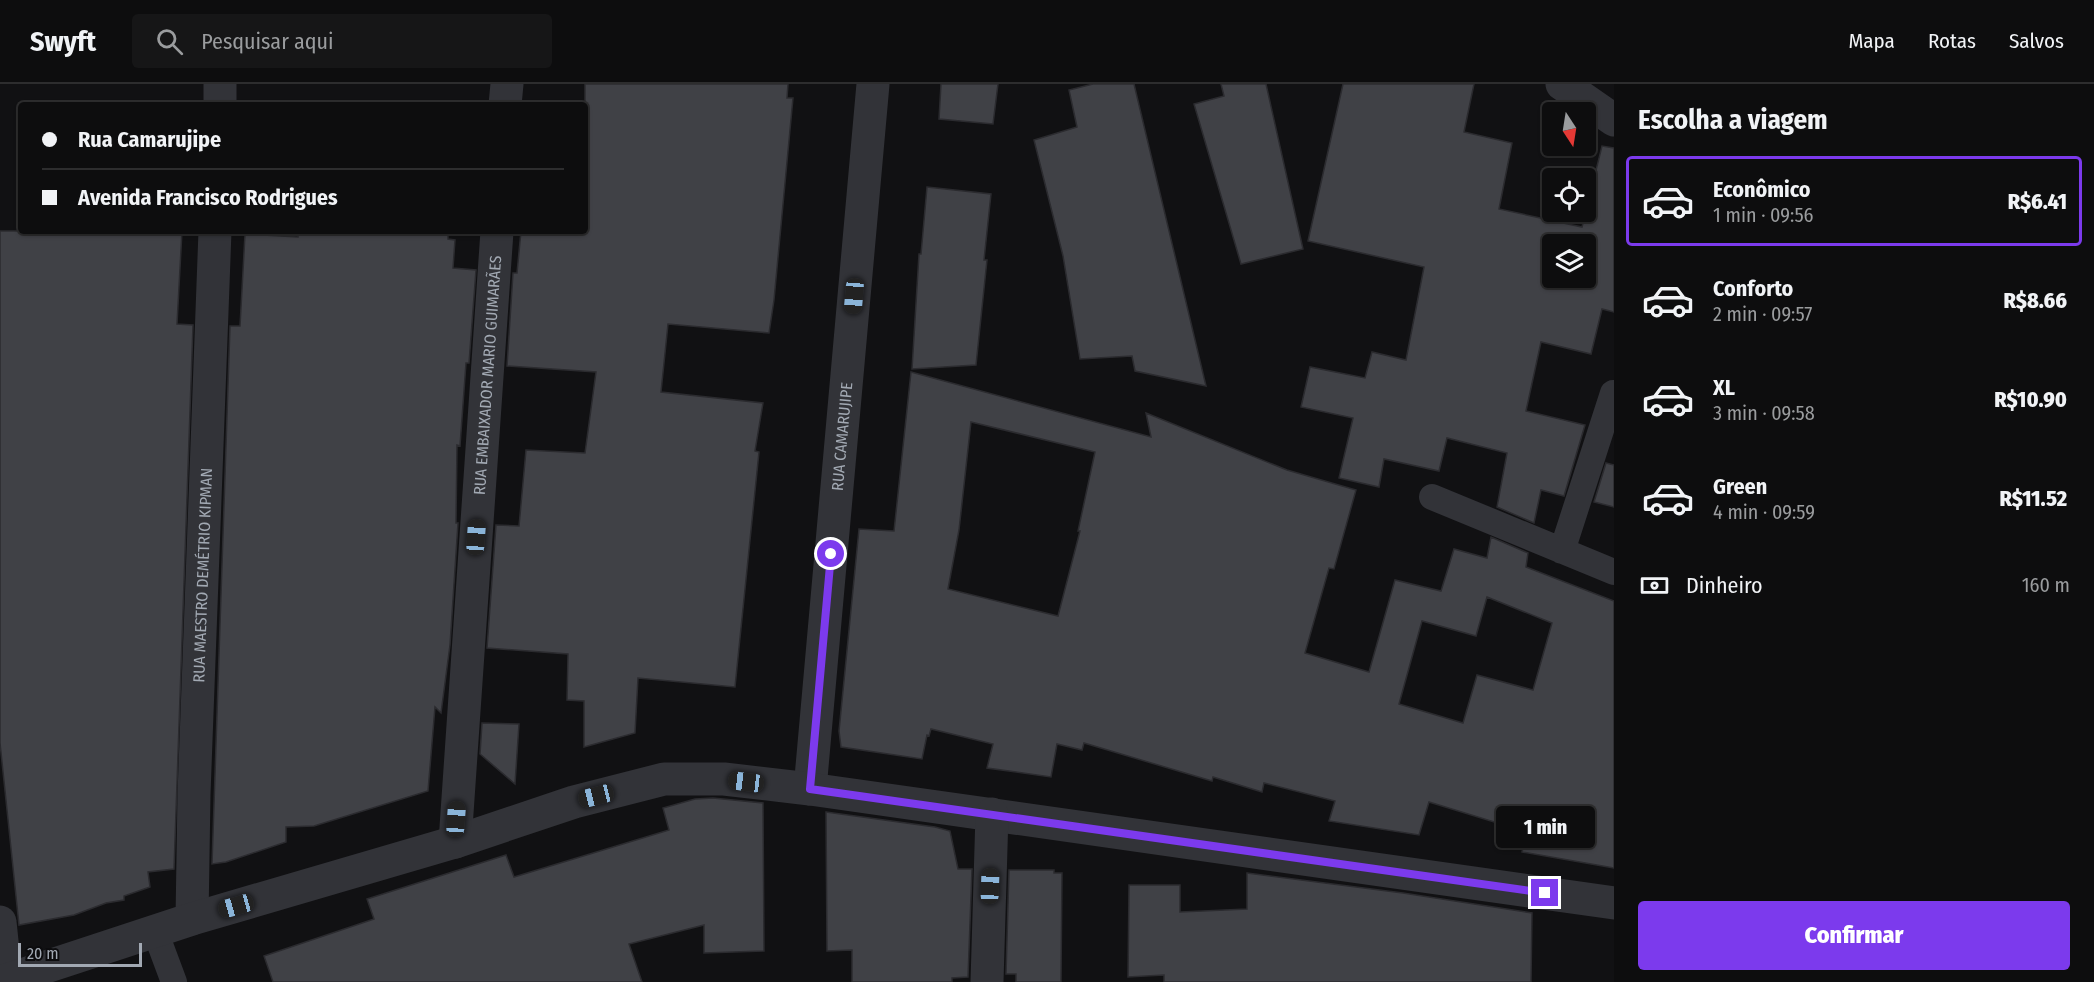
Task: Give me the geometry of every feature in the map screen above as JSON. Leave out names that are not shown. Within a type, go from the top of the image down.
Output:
[{"type":"street","points":[[220,84],[220,102]]},
{"type":"street","points":[[505,102],[507,84]]},
{"type":"street","name":"RUA CAMARUJIPE","points":[[810,789],[873,84]]},
{"type":"street","points":[[1562,84],[1614,120]]},
{"type":"street","name":"RUA MAESTRO DEMÉTRIO KIPMAN","points":[[192,919],[194,794],[215,234]]},
{"type":"street","name":"RUA EMBAIXADOR MARIO GUIMARÃES","points":[[455,842],[497,234]]},
{"type":"street","points":[[0,922],[3,981],[192,919],[455,842],[574,802],[664,779],[724,779],[810,789],[1614,903]]},
{"type":"street","points":[[987,982],[992,814]]},
{"type":"lane","points":[[1563,551],[1613,393]]},
{"type":"lane","points":[[1431,497],[1614,572]]},
{"type":"lane","points":[[155,931],[174,982]]},
{"type":"building","points":[[585,84],[788,84],[787,98],[793,98],[769,333],[668,324],[661,392],[763,403],[755,451],[759,452],[735,687],[638,678],[635,733],[584,747],[584,701],[567,700],[568,654],[487,648],[496,525],[519,526],[526,450],[585,453],[596,372],[507,366],[513,273],[517,273],[521,234],[588,234],[588,102],[585,102]]},
{"type":"building","points":[[941,84],[998,84],[993,124],[939,119]]},
{"type":"building","points":[[1093,84],[1134,84],[1206,386],[1135,371],[1132,356],[1080,359],[1063,256],[1034,140],[1077,127],[1069,90]]},
{"type":"building","points":[[1221,84],[1266,84],[1303,249],[1241,264],[1194,104],[1224,96]]},
{"type":"building","points":[[1343,84],[1474,84],[1464,132],[1512,143],[1499,209],[1542,218],[1542,222],[1559,222],[1582,227],[1583,222],[1596,222],[1596,170],[1602,146],[1614,148],[1614,312],[1602,309],[1591,354],[1541,342],[1526,411],[1585,425],[1564,496],[1541,490],[1534,523],[1497,507],[1507,453],[1447,438],[1439,471],[1384,459],[1379,487],[1339,478],[1353,418],[1301,407],[1310,367],[1365,378],[1372,352],[1406,360],[1424,267],[1308,241]]},
{"type":"building","points":[[927,187],[991,194],[976,365],[912,369],[919,254],[921,254]]},
{"type":"building","points":[[0,231],[18,231],[18,234],[182,234],[177,324],[193,325],[174,869],[148,872],[150,887],[124,896],[124,900],[106,903],[74,915],[19,925],[0,743]]},
{"type":"building","points":[[245,234],[298,237],[298,234],[448,234],[448,239],[455,240],[453,268],[476,270],[460,446],[457,445],[456,523],[458,523],[450,645],[441,713],[435,707],[428,791],[314,826],[286,827],[286,842],[226,862],[212,864],[230,326],[240,326]]},
{"type":"building","points":[[911,372],[1151,437],[1146,413],[1287,470],[1356,490],[1334,569],[1329,568],[1305,653],[1369,672],[1395,580],[1441,591],[1454,549],[1487,558],[1491,537],[1528,553],[1526,567],[1614,601],[1614,868],[1522,852],[1527,832],[1429,802],[1419,835],[1329,821],[1335,801],[1264,783],[1262,792],[1213,777],[1212,781],[1084,743],[1082,750],[1057,744],[1051,777],[987,768],[993,744],[931,729],[929,736],[927,735],[922,759],[841,747],[839,731],[859,529],[894,531]],"holes":[[[971,422],[1095,452],[1078,531],[1080,531],[1058,616],[948,589],[959,530]],[[1487,597],[1552,623],[1533,690],[1477,675],[1463,723],[1399,704],[1422,621],[1476,636]]]},
{"type":"building","points":[[1606,463],[1614,465],[1614,507],[1594,502]]},
{"type":"building","points":[[482,723],[519,724],[515,784],[480,754]]},
{"type":"building","points":[[713,798],[763,803],[764,951],[704,953],[704,925],[629,944],[642,982],[273,982],[264,956],[374,919],[367,899],[506,855],[514,877],[669,830],[663,808],[695,799]]},
{"type":"building","points":[[826,812],[950,831],[958,869],[972,869],[968,977],[952,978],[952,982],[852,982],[852,950],[827,951]]},
{"type":"building","points":[[1009,870],[1054,870],[1054,873],[1062,873],[1061,982],[1016,982],[1016,974],[1006,974]]},
{"type":"building","points":[[1247,873],[1403,893],[1532,913],[1531,982],[1164,982],[1164,975],[1128,977],[1129,885],[1180,885],[1180,912],[1247,909]]},
{"type":"route","points":[[831,554],[810,789],[1545,893]]}]
